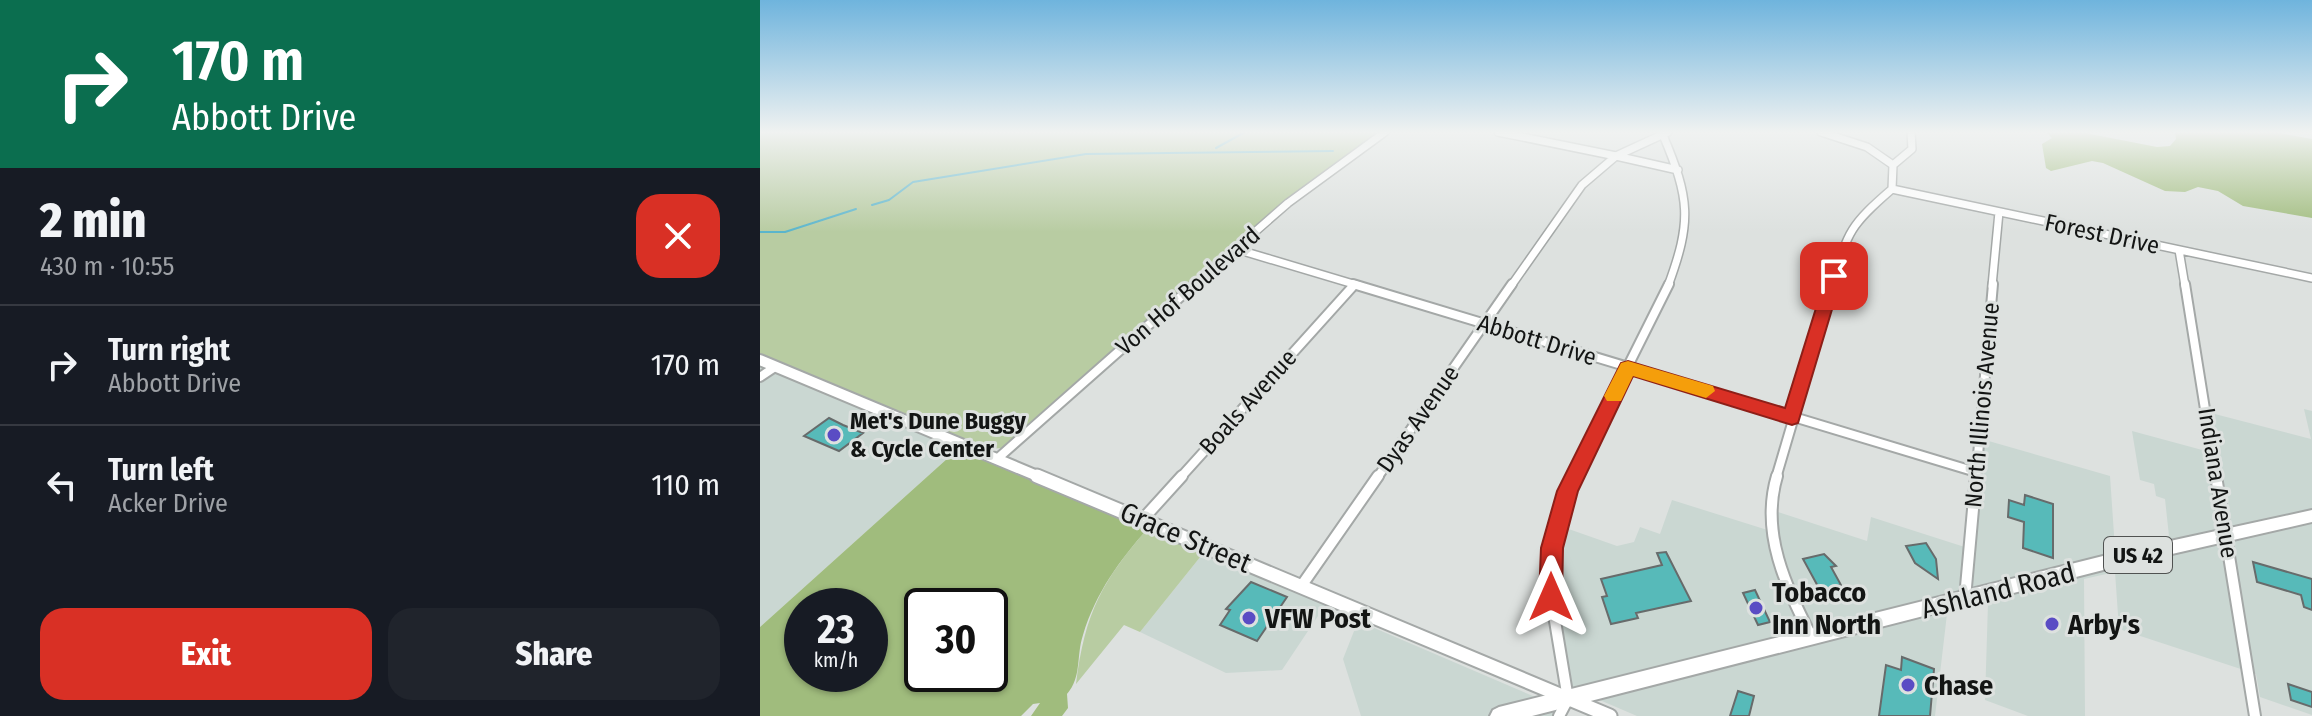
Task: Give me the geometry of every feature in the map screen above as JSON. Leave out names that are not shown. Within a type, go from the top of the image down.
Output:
[{"type":"main road","name":"Ashland Road","points":[[1499,716],[1965,598],[2312,516]]},
{"type":"street","name":"Von Hof Boulevard","points":[[997,459],[1304,189],[1338,165]]},
{"type":"street","name":"Dyas Avenue","points":[[1302,585],[1594,165]]},
{"type":"street","points":[[1658,165],[1678,170]]},
{"type":"street","points":[[1559,716],[1568,699],[1554,628],[1552,548],[1573,476],[1664,297],[1684,243],[1686,204],[1677,165]]},
{"type":"street","points":[[1812,637],[1779,569],[1771,536],[1773,489],[1847,236],[1857,219],[1892,189],[1893,165]]},
{"type":"street","name":"Forest Drive","points":[[1892,189],[2312,278]]},
{"type":"street","name":"North Illinois Avenue","points":[[1965,598],[1999,212]]},
{"type":"street","name":"Abbott Drive","points":[[1236,249],[1976,472]]},
{"type":"street","name":"Indiana Avenue","points":[[2179,250],[2255,716]]},
{"type":"street","name":"Boals Avenue","points":[[1143,519],[1354,285]]},
{"type":"street","name":"Grace Street","points":[[760,360],[1610,716]]},
{"type":"street","points":[[760,377],[775,367]]},
{"type":"shaded area","points":[[760,367],[958,449],[803,588],[784,588],[784,605],[760,627]]},
{"type":"shaded area","points":[[2304,409],[2312,411],[2312,715],[2260,697],[2256,674],[2119,629],[2115,572],[2084,579],[2085,716],[2028,716],[1985,700],[1988,603],[1947,614],[1935,716],[1637,716],[1567,686],[1556,579],[1563,527],[1617,546],[1634,542],[1640,527],[1660,534],[1672,500],[1777,533],[1778,512],[1867,541],[1871,517],[1974,550],[1985,440],[2110,476],[2115,549],[2169,536],[2165,499],[2156,496],[2154,484],[2140,480],[2132,431],[2217,454],[2211,413],[2311,439]]},
{"type":"shaded area","points":[[1205,551],[1326,604],[1282,670],[1226,673],[1140,632]]},
{"type":"shaded area","points":[[1358,621],[1556,706],[1553,716],[1361,716],[1343,659]]},
{"type":"green space","points":[[760,165],[1334,165],[1296,193],[1002,448],[989,449],[760,355]]},
{"type":"green space","points":[[2046,165],[2074,165],[2051,171]]},
{"type":"green space","points":[[2108,165],[2312,165],[2312,218],[2243,206],[2218,191],[2198,187],[2185,192],[2165,191]]},
{"type":"green space","points":[[958,449],[1149,527],[1119,564],[1088,619],[1075,681],[1067,694],[1068,708],[1062,716],[1031,716],[1040,703],[1033,704],[1021,716],[760,716],[760,627],[784,605],[784,692],[888,692],[888,588],[803,588]]},
{"type":"green space","points":[[1149,527],[1205,551],[1140,632],[1124,625],[1076,684],[1085,637],[1098,599],[1119,564]]},
{"type":"building","name":"Met's Dune Buggy & Cycle Center","points":[[829,418],[863,433],[839,451],[804,436]]},
{"type":"building","points":[[2025,495],[2053,504],[2053,558],[2023,548],[2024,522],[2008,517],[2009,500],[2024,505]]},
{"type":"building","points":[[1926,543],[1936,559],[1938,579],[1915,563],[1906,546]]},
{"type":"building","points":[[1666,552],[1691,601],[1636,613],[1638,618],[1611,624],[1602,597],[1607,596],[1601,579],[1662,565],[1657,553]]},
{"type":"building","points":[[1824,554],[1836,566],[1831,567],[1841,585],[1820,590],[1803,559]]},
{"type":"building","points":[[2253,562],[2312,579],[2312,610],[2304,607],[2301,595],[2257,582]]},
{"type":"building","name":"VFW Post","points":[[1251,582],[1287,597],[1257,641],[1220,625],[1230,610],[1226,609]]},
{"type":"building","name":"Tobacco Inn North","points":[[1755,590],[1770,622],[1758,625],[1743,593]]},
{"type":"building","name":"Chase","points":[[1902,657],[1934,669],[1930,716],[1879,716],[1886,665],[1901,670]]},
{"type":"building","points":[[2288,684],[2312,692],[2312,707],[2291,700]]},
{"type":"building","points":[[1738,691],[1754,696],[1749,716],[1730,716]]},
{"type":"waterway","points":[[872,205],[889,200],[913,182],[1015,165]]},
{"type":"waterway","points":[[760,232],[785,232],[856,209]]},
{"type":"slow traffic","points":[[1614,396],[1628,368],[1706,391]]},
{"type":"place","name":"Met's Dune Buggy & Cycle Center","points":[[834,435]]},
{"type":"place","name":"Tobacco Inn North","points":[[1756,608]]},
{"type":"place","name":"VFW Post","points":[[1249,618]]},
{"type":"place","name":"Arby's","points":[[2052,624]]},
{"type":"place","name":"Chase","points":[[1908,685]]},
{"type":"route","points":[[1551,597],[1552,548],[1573,476],[1628,368],[1792,417],[1834,276]]}]
